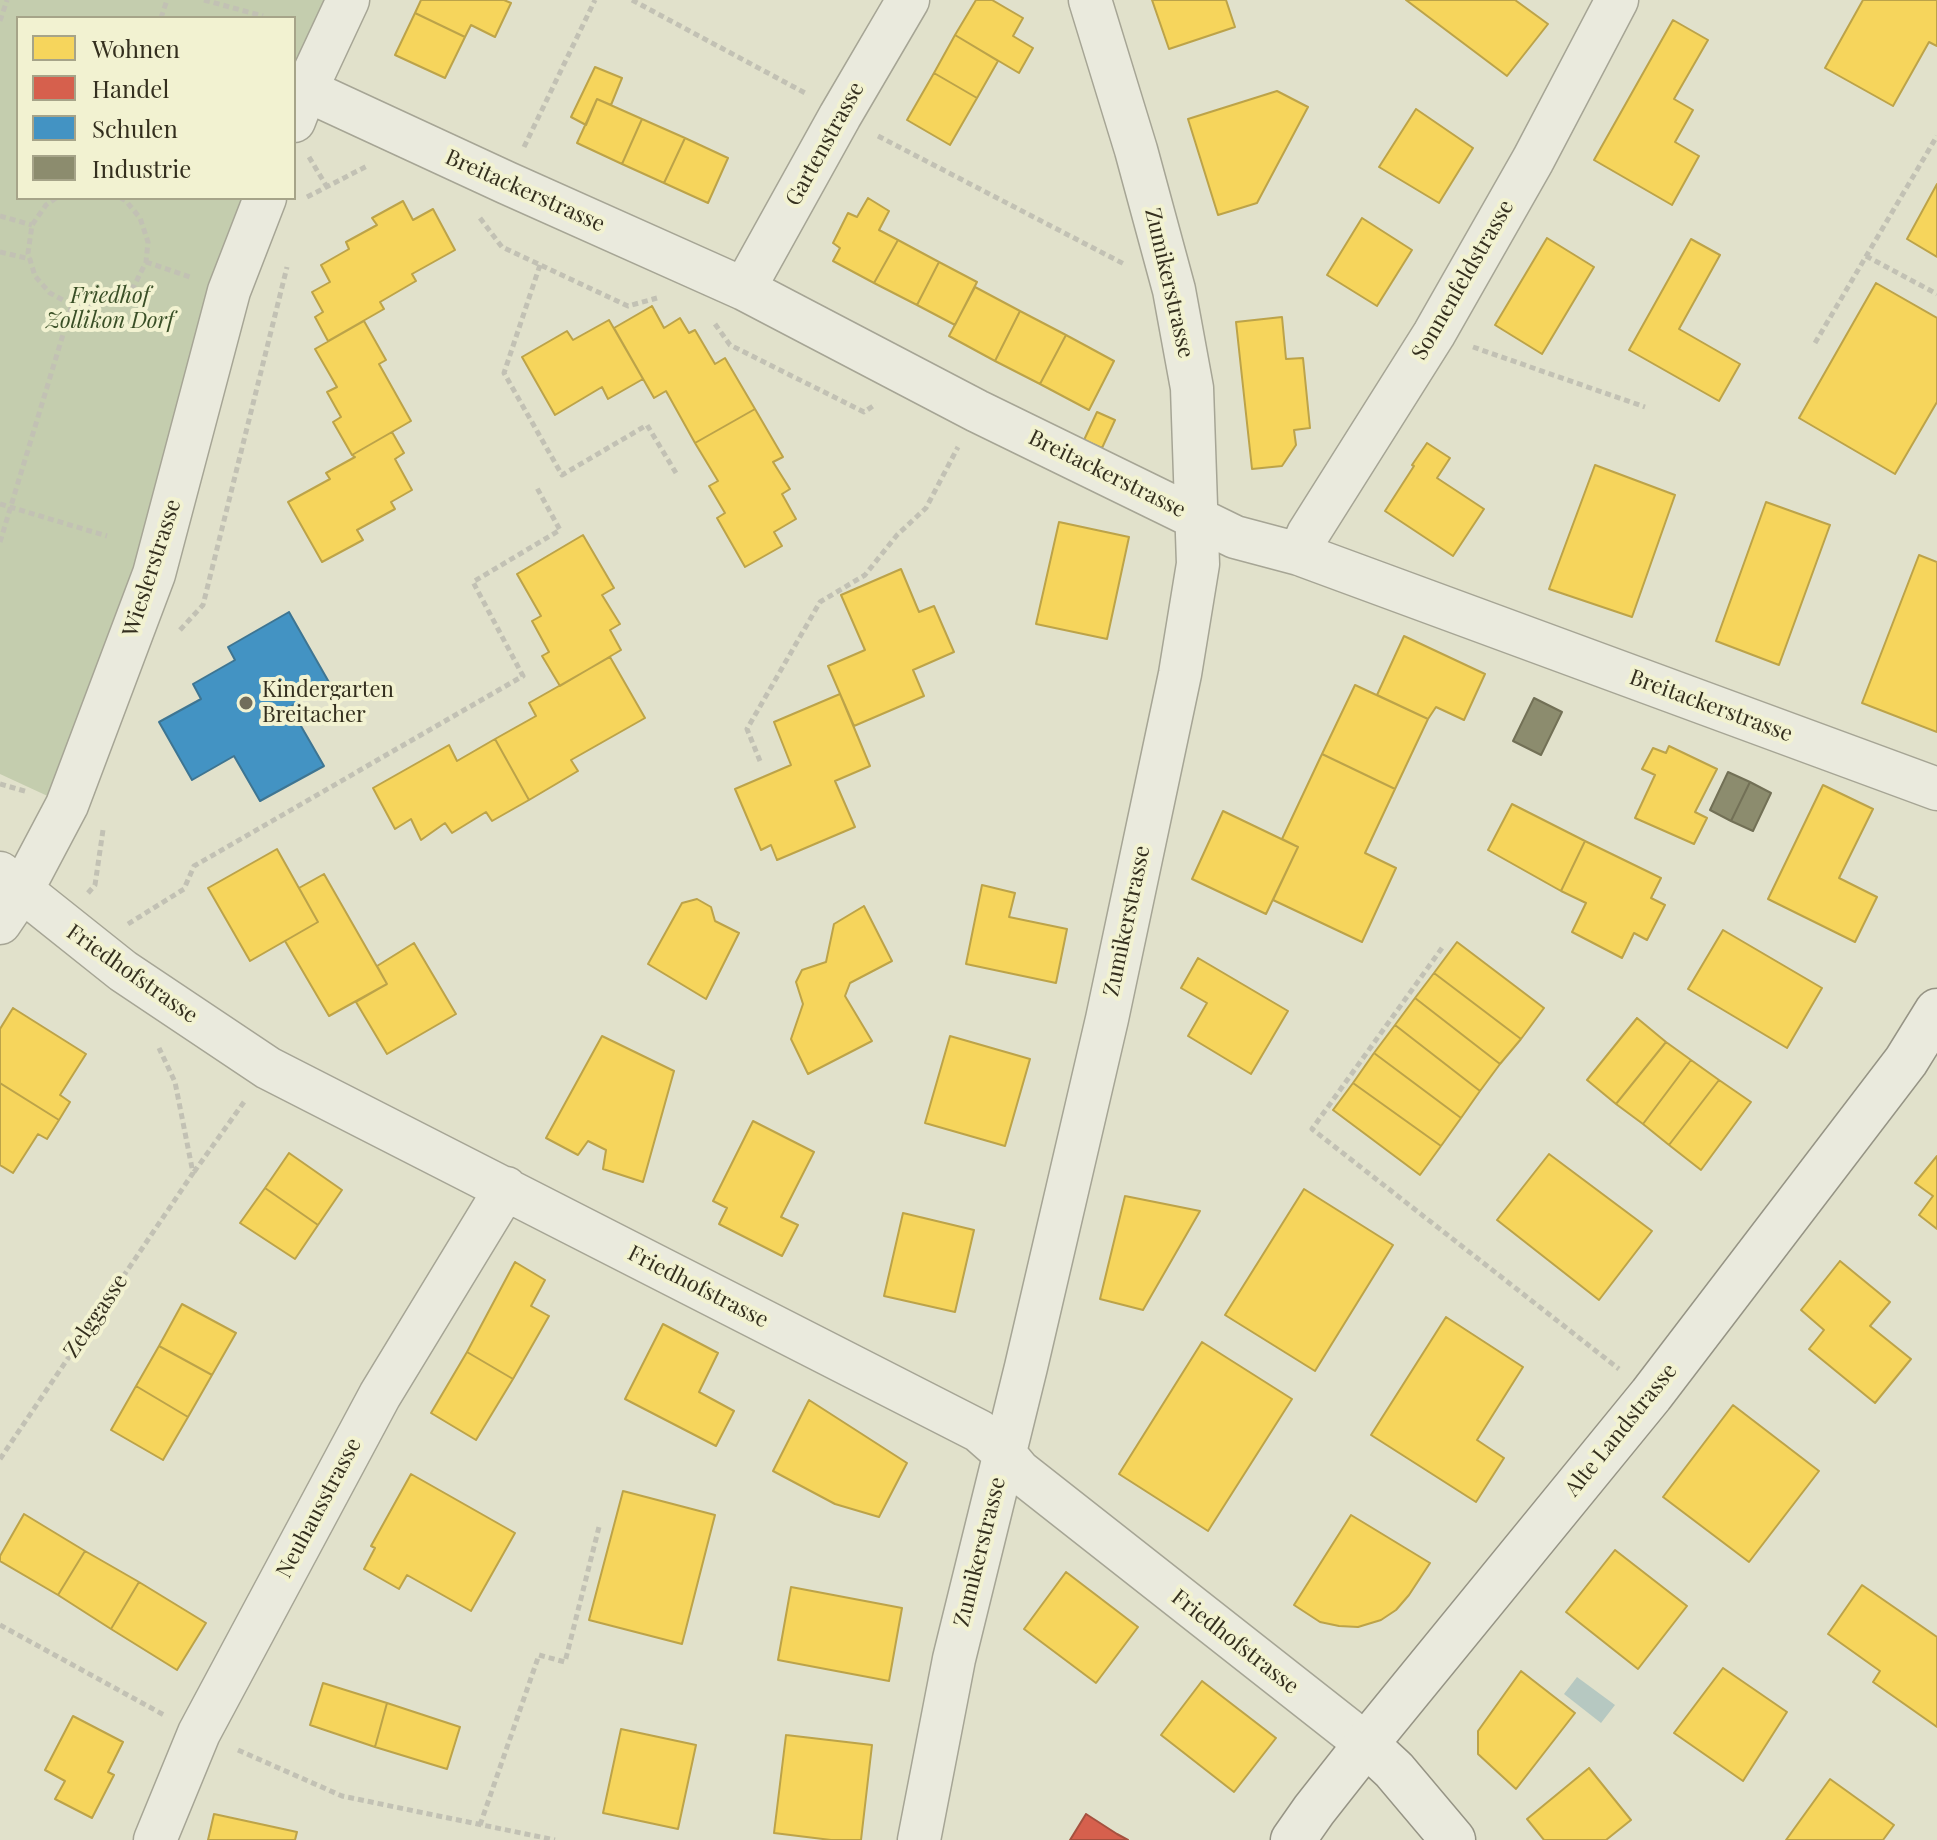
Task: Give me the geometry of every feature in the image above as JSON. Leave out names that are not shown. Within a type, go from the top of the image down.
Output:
[{"type":"main road","name":"Alte Landstrasse","points":[[1293,1840],[1366,1744],[1651,1395],[1906,1061],[1937,1011]]},
{"type":"main road","points":[[1366,1744],[1394,1770],[1453,1840]]},
{"type":"street","points":[[300,106],[348,0]]},
{"type":"street","name":"Gartenstrasse","points":[[744,289],[908,0]]},
{"type":"street","name":"Zumikerstrasse","points":[[919,1840],[954,1659],[1107,1019],[1180,674],[1198,564],[1192,388],[1174,290],[1136,150],[1090,0]]},
{"type":"street","name":"Sonnenfeldstrasse","points":[[1299,554],[1308,534],[1434,334],[1533,160],[1617,0]]},
{"type":"street","name":"Breitackerstrasse","points":[[300,106],[507,183],[744,289],[977,411],[1235,537],[1299,554],[1937,789]]},
{"type":"street","name":"Wieslerstrasse","points":[[7,896],[67,805],[154,574],[229,291],[283,200]]},
{"type":"street","name":"Friedhofstrasse","points":[[7,896],[60,923],[123,971],[268,1068],[979,1431],[1019,1471],[1366,1744]]},
{"type":"street","name":"Neuhausstrasse","points":[[155,1840],[199,1733],[372,1409],[506,1188]]},
{"type":"path","points":[[0,21],[7,0]]},
{"type":"path","points":[[204,0],[263,16]]},
{"type":"path","points":[[507,183],[595,0]]},
{"type":"path","points":[[632,0],[795,87]]},
{"type":"path","points":[[840,116],[1174,290]]},
{"type":"path","points":[[1815,343],[1937,136]]},
{"type":"path","points":[[296,193],[380,160]]},
{"type":"path","points":[[53,200],[32,225],[28,253],[35,276],[50,293],[72,305],[94,307],[112,302],[134,286],[146,262],[148,242],[140,218],[124,200]]},
{"type":"path","points":[[474,210],[502,247],[628,306],[665,296]]},
{"type":"path","points":[[0,216],[32,225]]},
{"type":"path","points":[[0,252],[31,259]]},
{"type":"path","points":[[1866,256],[1937,294]]},
{"type":"path","points":[[173,638],[203,605],[289,259]]},
{"type":"path","points":[[540,265],[504,373],[562,475],[647,425],[676,473]]},
{"type":"path","points":[[0,542],[72,305]]},
{"type":"path","points":[[711,319],[730,345],[864,412],[914,378]]},
{"type":"path","points":[[1434,334],[1645,407]]},
{"type":"path","points":[[760,761],[747,729],[820,602],[865,575],[897,535],[926,508],[977,411]]},
{"type":"path","points":[[99,952],[112,935],[184,889],[194,866],[523,676],[473,582],[560,530],[537,488]]},
{"type":"path","points":[[0,504],[107,536]]},
{"type":"path","points":[[60,923],[95,885],[105,819]]},
{"type":"path","points":[[1442,948],[1312,1129],[1651,1395]]},
{"type":"path","points":[[155,1041],[175,1082],[193,1173]]},
{"type":"path","name":"Zelggasse","points":[[0,1459],[193,1173],[268,1068]]},
{"type":"path","points":[[480,1825],[539,1655],[565,1662],[599,1527]]},
{"type":"path","points":[[342,1796],[555,1840]]},
{"type":"green space","name":"Friedhof Zollikon Dorf","points":[[0,0],[348,0],[296,117],[296,16],[16,16],[16,200],[264,200],[67,805],[0,774]]},
{"type":"shaded area","points":[[1577,1677],[1615,1705],[1601,1723],[1564,1694]]},
{"type":"building: Wohnen","points":[[421,0],[504,0],[511,3],[495,37],[471,25],[465,37],[415,13]]},
{"type":"building: Wohnen","points":[[976,0],[992,0],[1023,18],[1013,36],[1033,48],[1019,73],[955,35]]},
{"type":"building: Wohnen","points":[[1152,0],[1226,0],[1235,27],[1169,49]]},
{"type":"building: Wohnen","points":[[1406,0],[1515,0],[1548,24],[1507,76]]},
{"type":"building: Wohnen","points":[[1863,0],[1937,0],[1937,46],[1929,42],[1893,106],[1825,68]]},
{"type":"building: Wohnen","points":[[415,13],[465,37],[445,78],[395,55]]},
{"type":"building: Wohnen","points":[[1673,20],[1708,40],[1674,99],[1693,110],[1675,142],[1699,156],[1672,205],[1594,160]]},
{"type":"building: Wohnen","points":[[955,35],[998,61],[977,98],[934,73]]},
{"type":"building: Wohnen","points":[[595,67],[622,78],[611,105],[597,99],[586,125],[571,117]]},
{"type":"building: Wohnen","points":[[934,73],[977,98],[950,145],[907,120]]},
{"type":"building: Wohnen","points":[[1277,91],[1308,107],[1257,203],[1218,215],[1188,119]]},
{"type":"building: Wohnen","points":[[597,99],[642,119],[622,164],[577,143]]},
{"type":"building: Wohnen","points":[[1416,109],[1473,148],[1439,203],[1379,167]]},
{"type":"building: Wohnen","points":[[642,119],[685,138],[664,183],[622,164]]},
{"type":"building: Wohnen","points":[[685,138],[728,158],[708,203],[664,183]]},
{"type":"building: Wohnen","points":[[1937,184],[1937,257],[1907,239]]},
{"type":"building: Wohnen","points":[[868,198],[889,211],[879,230],[898,240],[874,283],[833,261],[840,248],[833,243],[848,213],[857,217]]},
{"type":"building: Wohnen","points":[[403,201],[413,220],[433,209],[455,250],[412,274],[416,281],[380,302],[384,309],[328,341],[315,317],[323,312],[312,292],[330,282],[321,265],[349,249],[346,242],[377,225],[372,218]]},
{"type":"building: Wohnen","points":[[1362,218],[1412,250],[1377,306],[1327,275]]},
{"type":"building: Wohnen","points":[[1547,238],[1594,267],[1542,354],[1495,325]]},
{"type":"building: Wohnen","points":[[1691,239],[1720,255],[1679,329],[1740,364],[1719,401],[1629,350]]},
{"type":"building: Wohnen","points":[[898,240],[939,262],[917,305],[874,283]]},
{"type":"building: Wohnen","points":[[939,262],[977,282],[955,325],[917,305]]},
{"type":"building: Wohnen","points":[[1876,283],[1937,318],[1937,402],[1895,474],[1799,418]]},
{"type":"building: Wohnen","points":[[975,287],[1020,311],[995,361],[949,336]]},
{"type":"building: Wohnen","points":[[652,306],[664,328],[680,318],[689,333],[695,330],[715,364],[725,358],[755,409],[695,443],[666,391],[654,398],[614,328]]},
{"type":"building: Wohnen","points":[[1020,311],[1066,335],[1040,384],[995,361]]},
{"type":"building: Wohnen","points":[[1282,317],[1286,359],[1303,358],[1310,428],[1294,430],[1296,445],[1282,466],[1252,469],[1236,322]]},
{"type":"building: Wohnen","points":[[609,320],[643,379],[608,399],[602,387],[555,415],[522,357],[567,331],[573,340]]},
{"type":"building: Wohnen","points":[[364,321],[386,360],[379,364],[411,421],[352,455],[333,422],[341,417],[327,392],[337,387],[315,349]]},
{"type":"building: Wohnen","points":[[1066,335],[1114,361],[1089,410],[1040,384]]},
{"type":"building: Wohnen","points":[[755,409],[783,457],[773,462],[790,489],[782,494],[796,519],[774,532],[782,546],[745,567],[717,518],[725,513],[709,486],[718,481],[695,443]]},
{"type":"building: Wohnen","points":[[1097,412],[1115,420],[1102,448],[1084,440]]},
{"type":"building: Wohnen","points":[[392,432],[404,453],[395,459],[412,490],[391,502],[395,509],[357,530],[363,540],[322,562],[288,502],[330,479],[326,473]]},
{"type":"building: Wohnen","points":[[1427,443],[1450,458],[1437,478],[1484,509],[1453,556],[1385,511]]},
{"type":"building: Wohnen","points":[[1595,465],[1675,495],[1632,617],[1549,589]]},
{"type":"building: Wohnen","points":[[1766,502],[1830,525],[1779,665],[1716,641]]},
{"type":"building: Wohnen","points":[[1059,522],[1129,537],[1107,639],[1036,624]]},
{"type":"building: Wohnen","points":[[583,535],[614,588],[602,595],[620,624],[610,630],[621,650],[560,686],[542,656],[549,652],[532,621],[541,616],[517,574]]},
{"type":"building: Wohnen","points":[[1919,555],[1937,562],[1937,732],[1862,703]]},
{"type":"building: Wohnen","points":[[901,569],[919,612],[934,606],[954,652],[913,670],[924,696],[854,726],[828,666],[865,650],[841,595]]},
{"type":"building: Wohnen","points":[[1404,636],[1485,674],[1464,720],[1436,707],[1428,719],[1377,695]]},
{"type":"building: Wohnen","points":[[610,657],[645,718],[571,760],[578,771],[529,800],[495,739],[536,716],[529,703]]},
{"type":"building: Wohnen","points":[[1355,685],[1428,719],[1395,789],[1322,754]]},
{"type":"building: Wohnen","points":[[840,694],[870,766],[835,781],[855,827],[777,860],[771,845],[761,850],[735,789],[791,765],[774,722]]},
{"type":"building: Wohnen","points":[[495,739],[529,800],[492,821],[486,812],[452,833],[445,823],[421,840],[411,819],[395,829],[373,788],[449,745],[457,761]]},
{"type":"building: Wohnen","points":[[1669,746],[1717,769],[1695,812],[1707,818],[1694,844],[1635,818],[1655,775],[1642,769],[1653,748],[1666,753]]},
{"type":"building: Wohnen","points":[[1322,754],[1395,789],[1365,853],[1396,868],[1362,942],[1273,900],[1298,847],[1282,839]]},
{"type":"building: Wohnen","points":[[1823,785],[1873,809],[1839,878],[1877,897],[1855,942],[1768,899]]},
{"type":"building: Wohnen","points":[[1512,804],[1585,841],[1561,891],[1488,850]]},
{"type":"building: Wohnen","points":[[1223,811],[1298,847],[1266,914],[1192,879]]},
{"type":"building: Wohnen","points":[[1585,841],[1661,878],[1651,898],[1665,905],[1647,940],[1634,933],[1622,958],[1572,932],[1586,903],[1561,891]]},
{"type":"building: Wohnen","points":[[277,849],[318,922],[250,961],[208,888]]},
{"type":"building: Wohnen","points":[[324,874],[387,984],[329,1016],[285,941],[318,922],[299,888]]},
{"type":"building: Wohnen","points":[[982,885],[1015,893],[1009,917],[1067,929],[1056,983],[966,964]]},
{"type":"building: Wohnen","points":[[697,899],[711,907],[715,921],[739,933],[706,999],[648,964],[682,903]]},
{"type":"building: Wohnen","points":[[864,906],[892,961],[850,983],[845,996],[872,1041],[808,1074],[791,1039],[803,1004],[796,982],[802,970],[826,962],[834,924]]},
{"type":"building: Wohnen","points":[[1723,930],[1822,988],[1787,1048],[1688,989]]},
{"type":"building: Wohnen","points":[[1457,942],[1544,1008],[1521,1039],[1434,973]]},
{"type":"building: Wohnen","points":[[414,943],[456,1014],[387,1054],[356,1002],[387,984],[377,966]]},
{"type":"building: Wohnen","points":[[1198,958],[1288,1011],[1251,1074],[1188,1036],[1207,1003],[1181,988]]},
{"type":"building: Wohnen","points":[[1434,973],[1521,1039],[1500,1064],[1415,998]]},
{"type":"building: Wohnen","points":[[1415,998],[1500,1064],[1480,1091],[1395,1025]]},
{"type":"building: Wohnen","points":[[13,1008],[86,1054],[60,1095],[70,1102],[59,1120],[0,1083],[0,1029]]},
{"type":"building: Wohnen","points":[[1637,1018],[1666,1042],[1616,1104],[1587,1080]]},
{"type":"building: Wohnen","points":[[1395,1025],[1480,1091],[1461,1118],[1374,1053]]},
{"type":"building: Wohnen","points":[[602,1036],[674,1071],[643,1182],[603,1169],[606,1150],[588,1141],[578,1155],[546,1138]]},
{"type":"building: Wohnen","points":[[950,1036],[1030,1059],[1005,1146],[925,1123]]},
{"type":"building: Wohnen","points":[[1666,1042],[1691,1060],[1643,1124],[1616,1104]]},
{"type":"building: Wohnen","points":[[1374,1053],[1461,1118],[1441,1146],[1353,1083]]},
{"type":"building: Wohnen","points":[[1691,1060],[1719,1080],[1669,1145],[1643,1124]]},
{"type":"building: Wohnen","points":[[1719,1080],[1751,1102],[1701,1170],[1669,1145]]},
{"type":"building: Wohnen","points":[[0,1083],[59,1120],[47,1139],[38,1134],[13,1173],[0,1165]]},
{"type":"building: Wohnen","points":[[1353,1083],[1441,1146],[1420,1175],[1333,1110]]},
{"type":"building: Wohnen","points":[[753,1121],[814,1152],[781,1217],[798,1225],[782,1256],[719,1224],[727,1208],[713,1201]]},
{"type":"building: Wohnen","points":[[289,1153],[342,1190],[318,1225],[265,1188]]},
{"type":"building: Wohnen","points":[[1549,1154],[1652,1231],[1599,1300],[1497,1220]]},
{"type":"building: Wohnen","points":[[1937,1156],[1937,1229],[1919,1215],[1933,1196],[1915,1183]]},
{"type":"building: Wohnen","points":[[265,1188],[318,1225],[295,1259],[240,1223]]},
{"type":"building: Wohnen","points":[[1304,1189],[1393,1245],[1315,1371],[1225,1315]]},
{"type":"building: Wohnen","points":[[1125,1196],[1200,1211],[1143,1310],[1100,1299]]},
{"type":"building: Wohnen","points":[[903,1213],[974,1230],[955,1312],[884,1296]]},
{"type":"building: Wohnen","points":[[1840,1261],[1890,1302],[1870,1326],[1911,1359],[1875,1403],[1809,1349],[1824,1330],[1801,1310]]},
{"type":"building: Wohnen","points":[[515,1262],[545,1280],[531,1306],[549,1316],[513,1379],[467,1352]]},
{"type":"building: Wohnen","points":[[182,1304],[236,1333],[212,1375],[159,1346]]},
{"type":"building: Wohnen","points":[[1446,1317],[1523,1367],[1477,1440],[1504,1458],[1476,1502],[1371,1435]]},
{"type":"building: Wohnen","points":[[663,1324],[718,1353],[699,1392],[734,1411],[716,1446],[625,1399]]},
{"type":"building: Wohnen","points":[[1202,1342],[1292,1399],[1208,1531],[1119,1474]]},
{"type":"building: Wohnen","points":[[159,1346],[212,1375],[188,1417],[136,1386]]},
{"type":"building: Wohnen","points":[[467,1352],[513,1379],[476,1440],[431,1413]]},
{"type":"building: Wohnen","points":[[136,1386],[188,1417],[163,1460],[111,1430]]},
{"type":"building: Wohnen","points":[[809,1400],[907,1463],[879,1517],[835,1504],[773,1471]]},
{"type":"building: Wohnen","points":[[1733,1405],[1819,1471],[1749,1562],[1663,1497]]},
{"type":"building: Wohnen","points":[[411,1474],[515,1533],[471,1611],[407,1575],[399,1589],[364,1569],[375,1548],[371,1546]]},
{"type":"building: Wohnen","points":[[623,1491],[715,1515],[682,1644],[589,1620]]},
{"type":"building: Wohnen","points":[[24,1514],[85,1551],[58,1595],[0,1561]]},
{"type":"building: Wohnen","points":[[1351,1515],[1430,1563],[1396,1610],[1381,1620],[1358,1627],[1320,1622],[1294,1605]]},
{"type":"building: Wohnen","points":[[1615,1550],[1687,1606],[1638,1669],[1566,1612]]},
{"type":"building: Wohnen","points":[[85,1551],[139,1582],[111,1629],[58,1595]]},
{"type":"building: Wohnen","points":[[1066,1572],[1138,1627],[1096,1683],[1024,1629]]},
{"type":"building: Wohnen","points":[[139,1582],[206,1623],[177,1670],[111,1629]]},
{"type":"building: Wohnen","points":[[1862,1585],[1937,1637],[1937,1727],[1873,1682],[1880,1671],[1828,1634]]},
{"type":"building: Wohnen","points":[[791,1587],[902,1608],[889,1681],[778,1660]]},
{"type":"building: Wohnen","points":[[1723,1668],[1787,1712],[1743,1781],[1674,1733]]},
{"type":"building: Wohnen","points":[[1521,1671],[1575,1713],[1516,1789],[1478,1754],[1478,1731]]},
{"type":"building: Wohnen","points":[[1202,1681],[1276,1738],[1234,1792],[1161,1735]]},
{"type":"building: Wohnen","points":[[323,1683],[387,1703],[375,1747],[310,1725]]},
{"type":"building: Wohnen","points":[[387,1703],[460,1727],[447,1769],[375,1747]]},
{"type":"building: Wohnen","points":[[73,1716],[123,1742],[108,1772],[114,1775],[92,1818],[55,1799],[65,1781],[45,1770]]},
{"type":"building: Wohnen","points":[[621,1729],[696,1745],[678,1829],[603,1813]]},
{"type":"building: Wohnen","points":[[786,1735],[872,1745],[861,1840],[831,1840],[774,1833]]},
{"type":"building: Wohnen","points":[[1589,1768],[1631,1820],[1606,1840],[1544,1840],[1527,1819]]},
{"type":"building: Wohnen","points":[[1830,1779],[1894,1825],[1883,1840],[1786,1840]]},
{"type":"building: Wohnen","points":[[214,1814],[297,1832],[295,1840],[208,1840]]},
{"type":"building: Handel","points":[[1086,1814],[1117,1834],[1128,1840],[1070,1840]]},
{"type":"building: Schulen","name":"Kindergarten Breitacher","points":[[289,612],[330,684],[290,707],[324,766],[260,801],[234,756],[192,780],[159,722],[201,699],[193,684],[235,660],[228,647]]},
{"type":"building: Industrie","points":[[1534,698],[1562,712],[1541,755],[1513,741]]},
{"type":"building: Industrie","points":[[1728,772],[1750,782],[1731,821],[1710,810]]},
{"type":"building: Industrie","points":[[1750,782],[1771,793],[1753,831],[1731,821]]},
{"type":"place","name":"Kindergarten Breitacher","points":[[246,703]]}]
